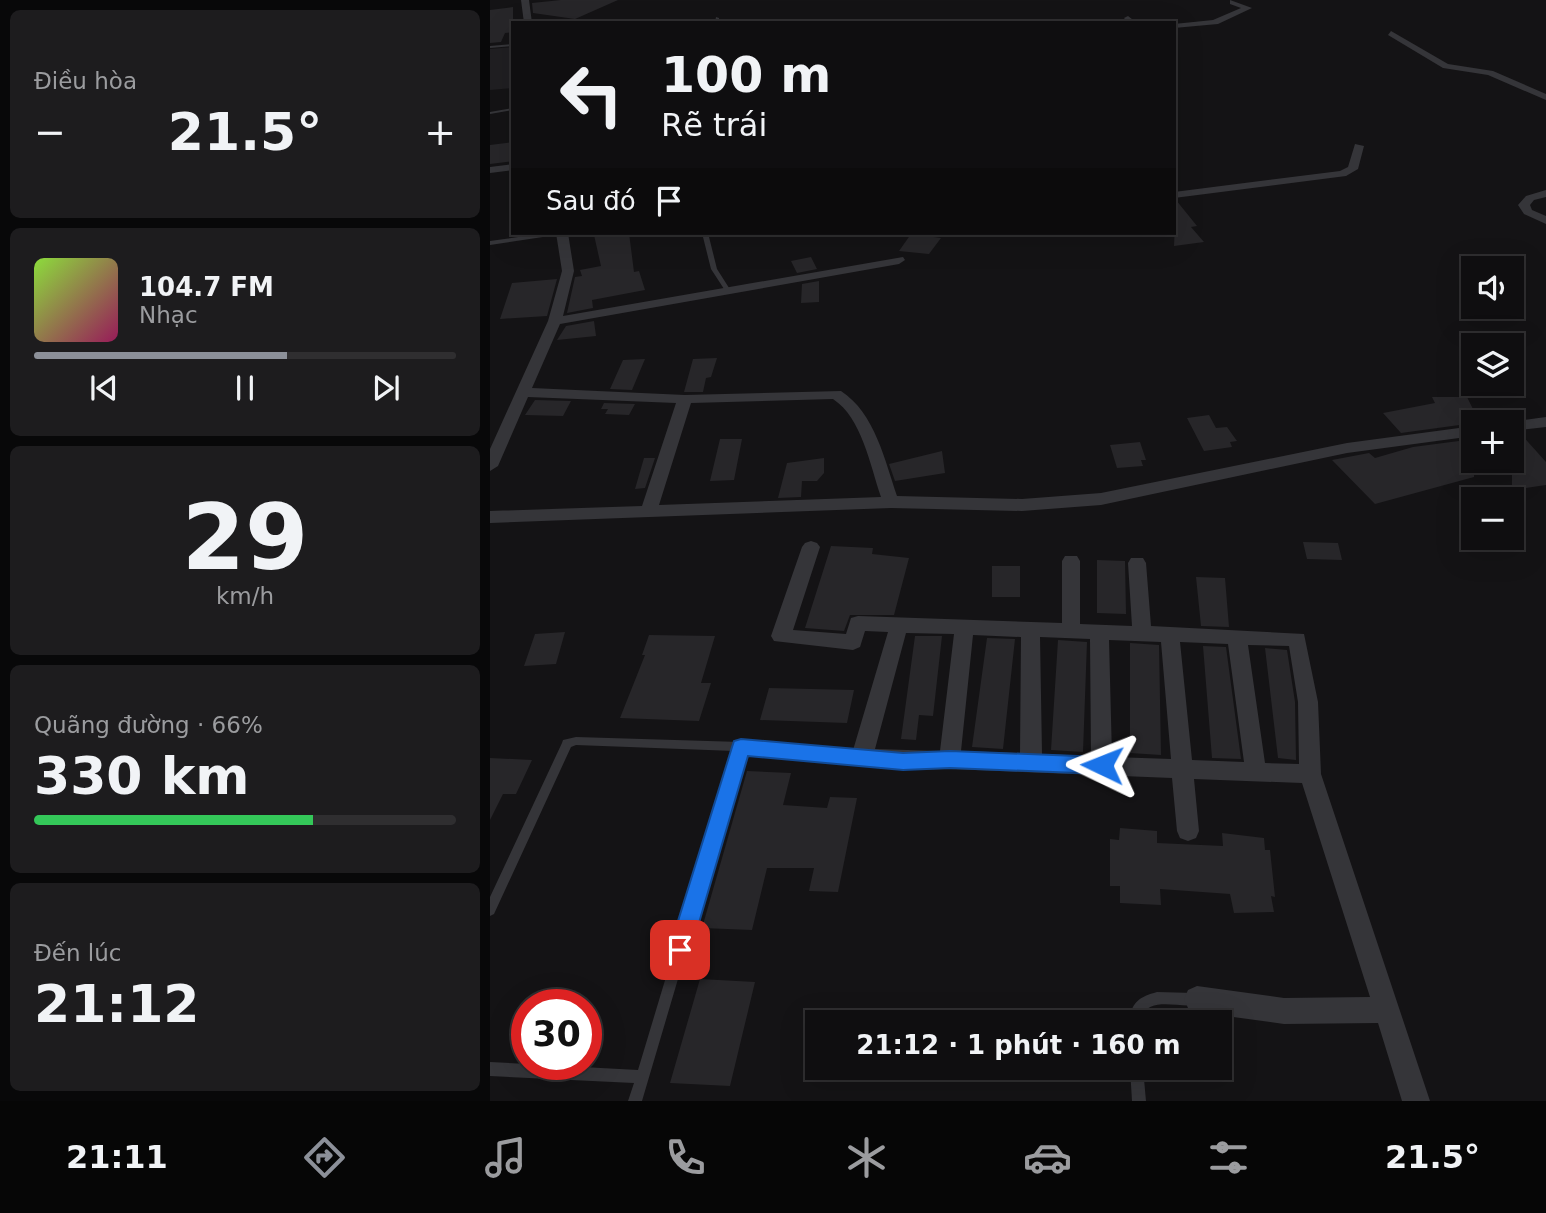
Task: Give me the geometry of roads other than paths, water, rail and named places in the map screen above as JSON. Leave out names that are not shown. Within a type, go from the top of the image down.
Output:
[{"type":"street","points":[[525,0],[528,21]]},
{"type":"street","points":[[1176,26],[1215,22],[1248,8],[1233,2]]},
{"type":"street","points":[[1391,33],[1446,66],[1490,74],[1546,97]]},
{"type":"street","points":[[1176,195],[1342,173],[1353,169],[1359,146]]},
{"type":"street","points":[[490,170],[511,167]]},
{"type":"street","points":[[1546,193],[1530,198],[1524,205],[1528,212],[1546,221]]},
{"type":"street","points":[[490,466],[555,321],[568,271],[562,235]]},
{"type":"street","points":[[555,321],[899,260]]},
{"type":"street","points":[[521,392],[685,399],[829,393],[842,397],[858,415],[891,502]]},
{"type":"street","points":[[648,512],[685,399]]},
{"type":"street","points":[[1524,425],[1546,422]]},
{"type":"street","points":[[490,517],[891,502],[1023,505],[1101,499],[1347,447],[1461,433]]},
{"type":"street","points":[[811,547],[781,636],[853,642],[858,622],[1297,639],[1308,702],[1310,774],[1416,1101]]},
{"type":"street","points":[[1071,561],[1071,631]]},
{"type":"street","points":[[1137,563],[1142,634]]},
{"type":"street","points":[[899,625],[862,757],[903,761],[950,760],[1310,774]]},
{"type":"street","points":[[950,760],[964,626]]},
{"type":"street","points":[[1030,629],[1031,763]]},
{"type":"street","points":[[1099,632],[1102,765]]},
{"type":"street","points":[[1170,635],[1188,831]]},
{"type":"street","points":[[1237,638],[1256,773]]},
{"type":"street","points":[[1197,999],[1284,1011],[1386,1010]]},
{"type":"lane","points":[[490,47],[511,44]]},
{"type":"lane","points":[[490,113],[511,109]]},
{"type":"lane","points":[[490,243],[543,235]]},
{"type":"lane","points":[[707,235],[714,269],[728,291]]},
{"type":"lane","points":[[490,910],[567,743],[576,741],[741,747],[862,757]]},
{"type":"lane","points":[[635,1101],[741,747]]},
{"type":"lane","points":[[1137,1010],[1147,1000],[1197,999]]},
{"type":"lane","points":[[490,1069],[642,1077]]},
{"type":"lane","points":[[1138,1080],[1139,1101]]}]
